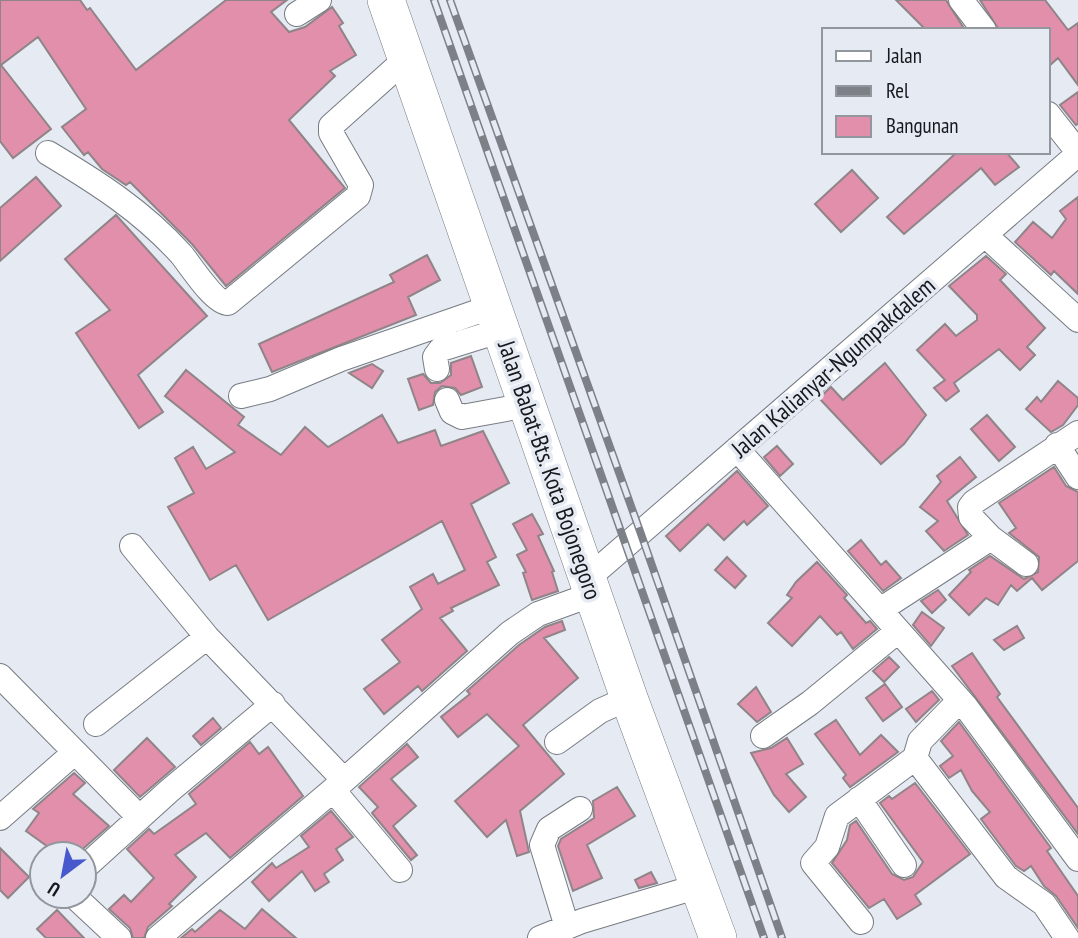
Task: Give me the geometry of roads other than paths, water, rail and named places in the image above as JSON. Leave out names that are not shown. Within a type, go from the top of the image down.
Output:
[{"type":"highway","name":"Jalan Babat-Bts. Kota Bojonegoro","points":[[386,0],[629,698],[718,938]]},
{"type":"street","points":[[297,14],[319,0]]},
{"type":"street","points":[[961,0],[982,28]]},
{"type":"street","points":[[48,153],[138,210],[182,256],[218,300],[228,303],[358,197],[361,185],[331,133],[331,126],[407,58]]},
{"type":"street","points":[[1050,117],[1078,153]]},
{"type":"street","name":"Jalan Kalianyar-Ngumpakdalem","points":[[590,587],[737,449],[1078,153]]},
{"type":"street","points":[[985,235],[1078,320]]},
{"type":"street","points":[[437,369],[435,357],[441,349],[498,318]]},
{"type":"street","points":[[241,396],[271,388],[341,359],[498,318]]},
{"type":"street","points":[[447,400],[452,412],[462,417],[528,405]]},
{"type":"street","points":[[1026,564],[991,538],[971,517],[970,508],[1068,439],[1078,477]]},
{"type":"street","points":[[737,449],[960,700],[1078,859]]},
{"type":"street","points":[[880,610],[991,538]]},
{"type":"street","points":[[132,546],[207,637],[273,704],[338,785],[400,870]]},
{"type":"street","points":[[158,938],[522,623],[590,587]]},
{"type":"street","points":[[763,736],[810,703],[898,631]]},
{"type":"street","points":[[96,724],[207,637]]},
{"type":"street","points":[[0,676],[139,817]]},
{"type":"street","points":[[557,742],[600,711],[629,698]]},
{"type":"street","points":[[861,922],[813,865],[829,843],[833,822],[859,799],[915,758],[920,741],[960,700]]},
{"type":"street","points":[[98,855],[273,704]]},
{"type":"street","points":[[0,818],[74,753]]},
{"type":"street","points":[[915,758],[1006,877],[1044,904],[1067,938]]},
{"type":"street","points":[[859,799],[904,865]]},
{"type":"street","points":[[567,927],[542,845],[549,829],[580,809]]},
{"type":"street","points":[[540,938],[699,886]]},
{"type":"street","points":[[89,910],[119,938]]},
{"type":"railway","points":[[434,0],[764,938]]},
{"type":"railway","points":[[450,0],[782,938]]}]
